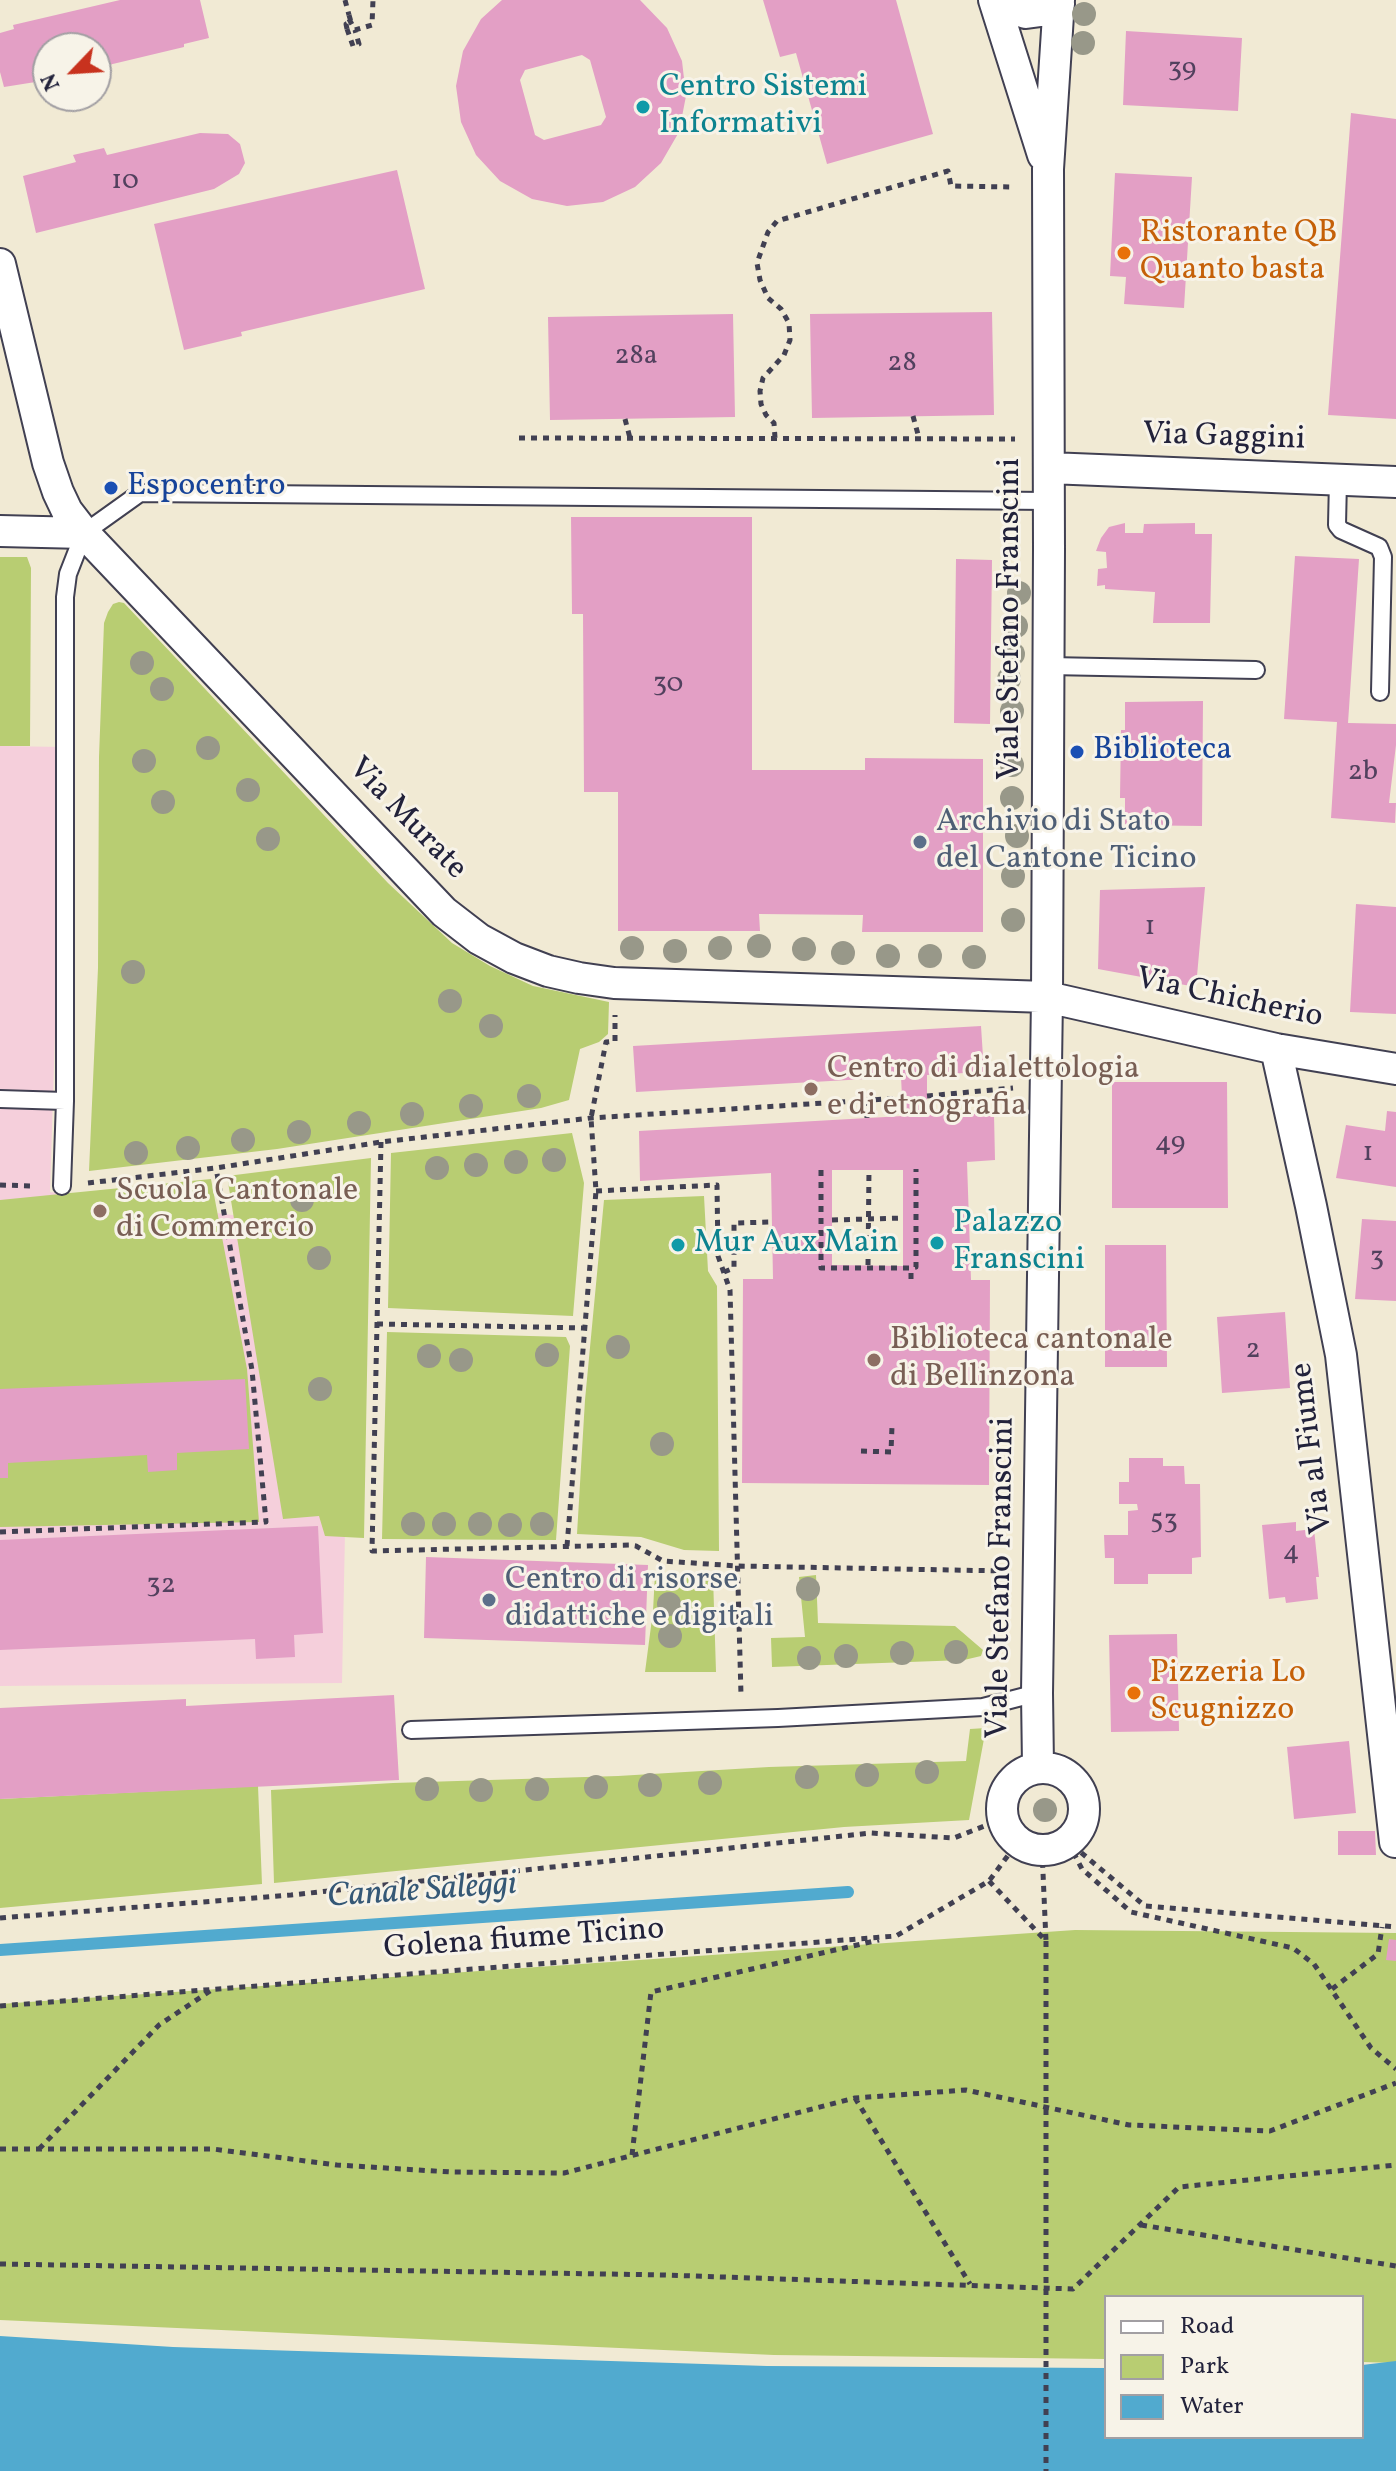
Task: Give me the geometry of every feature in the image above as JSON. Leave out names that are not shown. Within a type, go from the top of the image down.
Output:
[{"type":"street","points":[[994,0],[1048,178]]},
{"type":"street","points":[[1001,0],[1026,13],[1059,2]]},
{"type":"street","name":"Viale Stefano Franscini","points":[[1038,1766],[1047,997],[1048,178],[1059,2]]},
{"type":"street","name":"Via Murate","points":[[0,264],[48,463],[67,511],[84,533],[444,912],[479,939],[514,958],[558,973],[614,983],[1047,997]]},
{"type":"street","name":"Via Gaggini","points":[[1048,453],[1338,480],[1396,482]]},
{"type":"street","points":[[0,531],[84,533]]},
{"type":"street","name":"Via Chicherio","points":[[1047,997],[1276,1049],[1396,1069]]},
{"type":"street","name":"Via al Fiume","points":[[1276,1049],[1341,1355],[1395,1842]]},
{"type":"street","points":[[1038,1766],[1063,1773],[1073,1781],[1081,1792],[1084,1806],[1078,1831],[1033,1838],[1001,1806],[1013,1780],[1038,1766]]},
{"type":"lane","points":[[1338,480],[1337,525],[1341,530],[1379,547],[1383,557],[1380,692]]},
{"type":"lane","points":[[62,1186],[65,1101],[65,597],[68,574],[84,533],[140,493],[1049,501]]},
{"type":"lane","points":[[1049,666],[1256,670]]},
{"type":"lane","points":[[0,1099],[65,1101]]},
{"type":"lane","points":[[411,1730],[742,1720],[983,1707],[1037,1693]]},
{"type":"path","points":[[345,0],[349,17],[351,22],[346,24],[353,46],[359,44],[355,30],[349,17]]},
{"type":"path","points":[[355,30],[372,25],[373,0]]},
{"type":"path","points":[[775,438],[774,423],[761,404],[760,391],[763,378],[784,355],[790,340],[789,323],[781,309],[768,298],[757,263],[768,232],[777,221],[948,171],[951,186],[1048,178]]},
{"type":"path","points":[[913,416],[919,438]]},
{"type":"path","points":[[625,419],[630,438]]},
{"type":"path","points":[[519,438],[919,438],[1048,453]]},
{"type":"path","points":[[567,1546],[596,1191],[591,1118],[606,1042],[615,1041]]},
{"type":"path","points":[[927,1096],[1046,1086]]},
{"type":"path","points":[[0,1185],[62,1186],[216,1168],[381,1142],[591,1118],[902,1098]]},
{"type":"path","points":[[866,1100],[867,1118]]},
{"type":"path","points":[[381,1142],[372,1551],[629,1545],[663,1561],[738,1566],[1038,1572]]},
{"type":"path","points":[[0,1532],[266,1522],[252,1370],[216,1168]]},
{"type":"path","points":[[868,1265],[869,1169]]},
{"type":"path","points":[[821,1170],[821,1268],[911,1268],[916,1267],[916,1169]]},
{"type":"path","points":[[596,1191],[717,1185],[718,1256],[730,1290],[742,1720]]},
{"type":"path","points":[[832,1220],[903,1218]]},
{"type":"path","points":[[724,1272],[734,1268],[734,1223],[771,1222]]},
{"type":"path","points":[[911,1268],[911,1279]]},
{"type":"path","points":[[377,1324],[585,1328]]},
{"type":"path","points":[[861,1451],[891,1452],[892,1426]]},
{"type":"path","points":[[0,1918],[291,1895],[871,1833],[954,1838],[1033,1838],[1145,1906],[1396,1927]]},
{"type":"path","points":[[1033,1838],[1046,1941],[1046,2471]]},
{"type":"path","points":[[1033,1838],[1082,1869],[1131,1912],[1293,1948],[1314,1964],[1371,2048],[1396,2069]]},
{"type":"path","name":"Golena fiume Ticino","points":[[0,2006],[896,1936],[989,1881],[1033,1838]]},
{"type":"path","points":[[989,1881],[1046,1941]]},
{"type":"path","points":[[1332,1989],[1378,1954],[1382,1927]]},
{"type":"path","points":[[631,2156],[651,1992],[896,1936]]},
{"type":"path","points":[[39,2149],[159,2025],[214,1989]]},
{"type":"path","points":[[0,2149],[213,2149],[337,2165],[451,2172],[564,2173],[855,2098],[966,2090],[1129,2125],[1270,2131],[1396,2083]]},
{"type":"path","points":[[855,2098],[970,2285]]},
{"type":"path","points":[[0,2264],[649,2275],[1073,2289],[1179,2187],[1396,2165]]},
{"type":"path","points":[[1140,2224],[1396,2266]]},
{"type":"shaded area","name":"Scuola Cantonale di Commercio","points":[[0,746],[64,747],[50,1192],[351,1230],[342,1683],[0,1686]]},
{"type":"green space","points":[[0,557],[27,557],[31,568],[30,746],[0,746]]},
{"type":"green space","points":[[124,603],[388,883],[452,943],[490,966],[533,986],[609,1002],[608,1034],[599,1042],[580,1049],[569,1100],[541,1108],[277,1149],[89,1171],[98,968],[99,757],[104,623],[113,604]]},
{"type":"green space","points":[[572,1133],[584,1183],[573,1316],[388,1308],[391,1153]]},
{"type":"green space","points":[[371,1158],[364,1538],[325,1536],[319,1516],[283,1519],[227,1176]]},
{"type":"green space","points":[[211,1179],[247,1369],[259,1522],[0,1527],[0,1200]]},
{"type":"green space","points":[[704,1196],[708,1271],[717,1286],[719,1551],[684,1550],[641,1537],[577,1534],[585,1400],[604,1200]]},
{"type":"green space","points":[[387,1332],[566,1337],[570,1346],[556,1540],[382,1539]]},
{"type":"green space","points":[[655,1574],[713,1576],[716,1672],[645,1672]]},
{"type":"green space","points":[[816,1575],[818,1623],[955,1626],[983,1650],[981,1656],[964,1660],[772,1667],[771,1638],[805,1637],[799,1577]]},
{"type":"green space","points":[[986,1728],[969,1820],[844,1827],[274,1883],[271,1790],[966,1761],[970,1729]]},
{"type":"green space","points":[[258,1786],[262,1884],[0,1908],[0,1799]]},
{"type":"green space","points":[[1075,1930],[1396,1933],[1396,2363],[1364,2362],[1364,2295],[1104,2295],[1104,2359],[774,2355],[0,2320],[0,2004]]},
{"type":"water","points":[[0,2336],[173,2347],[767,2366],[1104,2368],[1104,2439],[1364,2439],[1364,2365],[1396,2361],[1396,2471],[0,2471]]},
{"type":"building","points":[[120,0],[200,0],[209,38],[112,64],[112,32],[32,32],[32,83],[4,87],[0,72],[0,33],[14,29],[13,25]]},
{"type":"building","name":"Centro Sistemi Informativi","points":[[502,0],[640,0],[667,28],[682,61],[686,96],[679,132],[661,163],[635,187],[603,202],[567,206],[532,199],[500,181],[476,155],[461,122],[456,86],[463,51],[481,19]],"holes":[[[582,55],[590,60],[606,117],[601,125],[544,140],[535,135],[520,80],[525,70]]]},
{"type":"building","points":[[763,0],[896,0],[933,134],[827,164],[796,53],[780,57]]},
{"type":"building","points":[[1126,31],[1242,38],[1238,111],[1123,105]]},
{"type":"building","points":[[1351,113],[1396,119],[1396,419],[1328,415]]},
{"type":"building","points":[[200,133],[228,134],[240,144],[245,163],[239,174],[214,189],[36,233],[23,176],[76,162],[73,155],[104,148],[107,155]]},
{"type":"building","points":[[397,170],[425,289],[241,332],[242,336],[184,350],[154,224]]},
{"type":"building","points":[[1115,173],[1192,177],[1184,308],[1124,304],[1126,277],[1110,276]]},
{"type":"building","points":[[992,312],[994,415],[812,418],[810,314]]},
{"type":"building","points":[[733,314],[735,417],[550,420],[548,317]]},
{"type":"building","points":[[571,517],[752,517],[752,770],[865,770],[865,758],[983,759],[983,932],[862,932],[863,915],[759,914],[760,931],[618,931],[618,792],[584,792],[583,614],[572,614]]},
{"type":"building","points":[[1125,523],[1125,533],[1143,533],[1144,524],[1195,523],[1195,534],[1212,534],[1210,623],[1153,623],[1155,592],[1097,586],[1098,569],[1107,568],[1106,552],[1096,551],[1101,538],[1109,527]]},
{"type":"building","points":[[1295,556],[1359,559],[1348,723],[1396,724],[1389,803],[1396,803],[1395,823],[1331,818],[1337,722],[1284,719]]},
{"type":"building","points":[[956,559],[992,560],[990,724],[954,723]]},
{"type":"building","points":[[1203,701],[1202,826],[1125,825],[1125,798],[1120,798],[1121,730],[1125,730],[1125,702]]},
{"type":"building","points":[[1205,887],[1196,987],[1098,969],[1100,890]]},
{"type":"building","points":[[1356,904],[1396,907],[1396,1014],[1350,1012]]},
{"type":"building","name":"Palazzo Franscini","points":[[981,1026],[984,1072],[927,1075],[927,1114],[994,1114],[995,1160],[967,1162],[971,1280],[990,1280],[989,1485],[742,1483],[743,1279],[773,1279],[771,1173],[640,1181],[639,1131],[903,1116],[901,1077],[636,1092],[633,1046]],"holes":[[[832,1170],[903,1170],[903,1266],[832,1265]]]},
{"type":"building","points":[[1112,1082],[1227,1082],[1228,1208],[1112,1208]]},
{"type":"building","points":[[1387,1111],[1396,1112],[1396,1187],[1336,1178],[1346,1125],[1385,1131]]},
{"type":"building","points":[[1362,1219],[1396,1221],[1396,1301],[1355,1299]]},
{"type":"building","points":[[1105,1245],[1166,1245],[1167,1367],[1105,1367]]},
{"type":"building","points":[[1285,1312],[1290,1388],[1222,1393],[1217,1317]]},
{"type":"building","points":[[245,1379],[249,1449],[177,1453],[177,1470],[148,1472],[147,1455],[8,1463],[8,1478],[0,1478],[0,1389]]},
{"type":"building","points":[[1129,1458],[1163,1458],[1163,1466],[1184,1466],[1185,1484],[1200,1484],[1201,1557],[1192,1558],[1192,1574],[1148,1574],[1148,1584],[1114,1584],[1114,1558],[1105,1558],[1104,1535],[1128,1535],[1128,1511],[1138,1510],[1137,1504],[1119,1504],[1119,1482],[1129,1482]]},
{"type":"building","points":[[1296,1522],[1296,1531],[1314,1529],[1318,1599],[1286,1603],[1285,1597],[1269,1599],[1262,1525]]},
{"type":"building","points":[[318,1526],[323,1633],[294,1635],[295,1657],[256,1659],[255,1639],[0,1650],[0,1540]]},
{"type":"building","points":[[426,1557],[648,1565],[645,1645],[424,1638]]},
{"type":"building","points":[[1177,1634],[1179,1731],[1111,1732],[1109,1635]]},
{"type":"building","points":[[394,1695],[399,1780],[0,1799],[0,1708],[186,1699],[186,1706]]},
{"type":"building","points":[[1349,1741],[1356,1813],[1294,1819],[1287,1747]]},
{"type":"building","points":[[1338,1831],[1375,1831],[1376,1855],[1338,1855]]},
{"type":"building","points":[[1389,1939],[1396,1940],[1396,1961],[1386,1960]]},
{"type":"waterway","name":"Canale Saleggi","points":[[0,1950],[848,1892]]},
{"type":"place","name":"Centro Sistemi Informativi","points":[[643,107]]},
{"type":"place","name":"Ristorante QB Quanto basta","points":[[1124,253]]},
{"type":"place","name":"Espocentro","points":[[111,488]]},
{"type":"place","name":"Biblioteca","points":[[1077,752]]},
{"type":"place","name":"Archivio di Stato del Cantone Ticino","points":[[920,842]]},
{"type":"place","name":"Centro di dialettologia e di etnografia","points":[[811,1089]]},
{"type":"place","name":"Scuola Cantonale di Commercio","points":[[100,1211]]},
{"type":"place","name":"Palazzo Franscini","points":[[937,1243]]},
{"type":"place","name":"Mur Aux Main","points":[[678,1245]]},
{"type":"place","name":"Biblioteca cantonale di Bellinzona","points":[[874,1360]]},
{"type":"place","name":"Centro di risorse didattiche e digitali","points":[[489,1600]]},
{"type":"place","name":"Pizzeria Lo Scugnizzo","points":[[1134,1693]]}]
